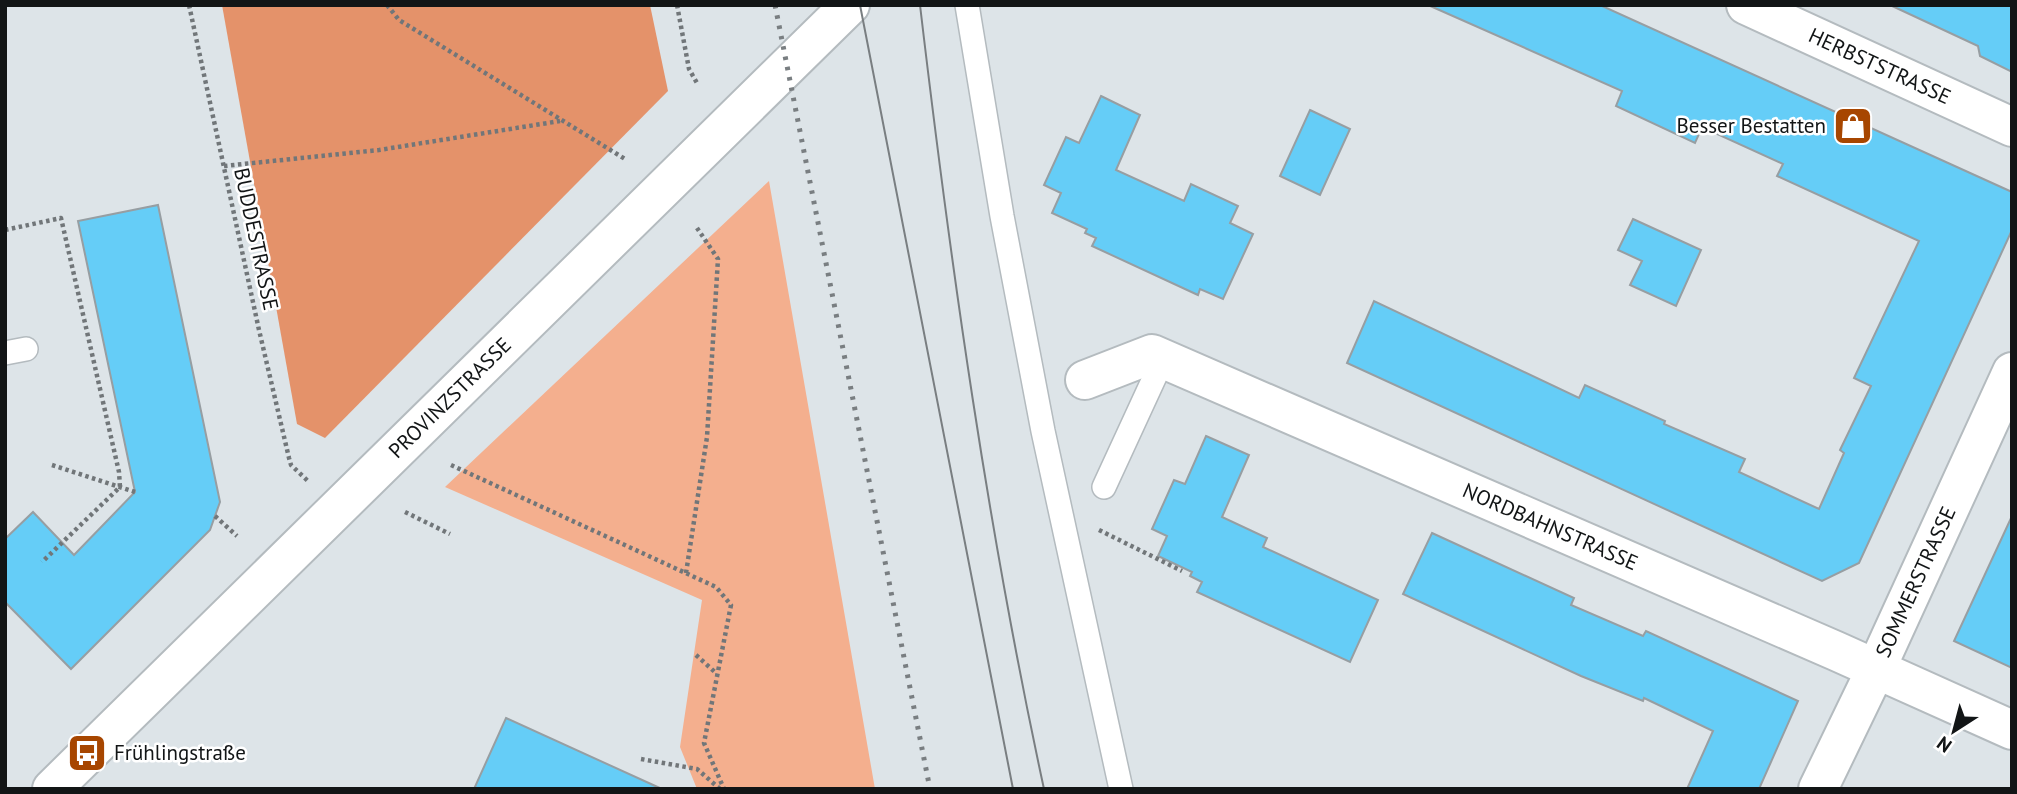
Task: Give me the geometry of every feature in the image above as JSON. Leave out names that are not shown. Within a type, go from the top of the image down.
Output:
[{"type":"street","name":"PROVINZSTRASSE","points":[[52,789],[850,5]]},
{"type":"street","name":"HERBSTSTRASSE","points":[[1746,5],[2012,127]]},
{"type":"street","name":"NORDBAHNSTRASSE","points":[[1085,380],[1152,354],[2012,730]]},
{"type":"street","name":"SOMMERSTRASSE","points":[[1818,789],[2012,372]]},
{"type":"lane","points":[[967,5],[1002,216],[1043,431],[1121,789]]},
{"type":"lane","points":[[1104,487],[1163,359]]},
{"type":"path","name":"BUDDESTRASSE","points":[[189,5],[289,458],[291,465],[301,475]]},
{"type":"path","points":[[387,5],[399,20],[625,159]]},
{"type":"path","points":[[677,5],[689,69],[697,83]]},
{"type":"path","points":[[224,166],[379,150],[560,121]]},
{"type":"path","points":[[5,230],[61,218],[119,472],[120,487],[42,562]]},
{"type":"path","points":[[686,573],[707,437],[718,259],[695,225]]},
{"type":"path","points":[[52,465],[135,492]]},
{"type":"path","points":[[451,465],[716,587],[731,605],[704,743],[722,789]]},
{"type":"path","points":[[1104,487],[1088,525],[1182,571]]},
{"type":"path","points":[[405,512],[450,534]]},
{"type":"path","points":[[215,516],[237,536]]},
{"type":"path","points":[[696,655],[716,673]]},
{"type":"path","points":[[641,760],[697,769],[722,789]]},
{"type":"shaded area","points":[[222,5],[650,5],[668,91],[325,438],[297,424]]},
{"type":"shaded area","points":[[769,181],[875,789],[697,789],[680,747],[702,600],[445,487]]},
{"type":"building","points":[[1428,5],[1600,5],[2012,192],[2012,230],[1859,563],[1822,581],[1347,363],[1374,301],[1579,398],[1585,385],[1665,421],[1664,424],[1745,459],[1739,472],[1819,509],[1844,453],[1840,450],[1871,386],[1854,378],[1919,241],[1777,176],[1783,164],[1702,127],[1695,143],[1616,106],[1622,91]]},
{"type":"building","points":[[1890,5],[2012,5],[2012,72],[1980,56],[1978,46]]},
{"type":"building","points":[[1101,96],[1140,115],[1116,170],[1184,201],[1191,184],[1238,206],[1230,223],[1253,234],[1223,299],[1200,289],[1198,295],[1092,246],[1096,238],[1085,233],[1087,229],[1052,213],[1061,193],[1044,185],[1066,137],[1079,143]]},
{"type":"building","points":[[1310,110],[1350,129],[1320,195],[1280,176]]},
{"type":"building","points":[[158,205],[220,502],[210,530],[71,669],[5,602],[5,539],[33,512],[74,555],[135,492],[78,221]]},
{"type":"building","points":[[1633,219],[1701,250],[1676,306],[1630,285],[1642,261],[1618,250]]},
{"type":"building","points":[[1206,436],[1249,455],[1222,517],[1267,538],[1263,547],[1378,600],[1350,662],[1197,592],[1202,582],[1190,576],[1192,572],[1158,556],[1167,536],[1152,529],[1174,480],[1185,484]]},
{"type":"building","points":[[2012,516],[2012,668],[1954,641]]},
{"type":"building","points":[[1432,533],[1574,598],[1571,605],[1643,636],[1646,631],[1798,701],[1759,789],[1687,789],[1713,731],[1644,698],[1643,701],[1581,676],[1403,594]]},
{"type":"building","points":[[506,718],[662,789],[474,789]]},
{"type":"tram line","points":[[860,5],[1013,789]]},
{"type":"tram line","points":[[920,5],[945,202],[988,496],[1044,789]]},
{"type":"railway","points":[[775,5],[930,789]]},
{"type":"place","name":"Besser Bestatten","points":[[1853,126]]},
{"type":"place","name":"Frühlingstraße","points":[[87,753]]}]
